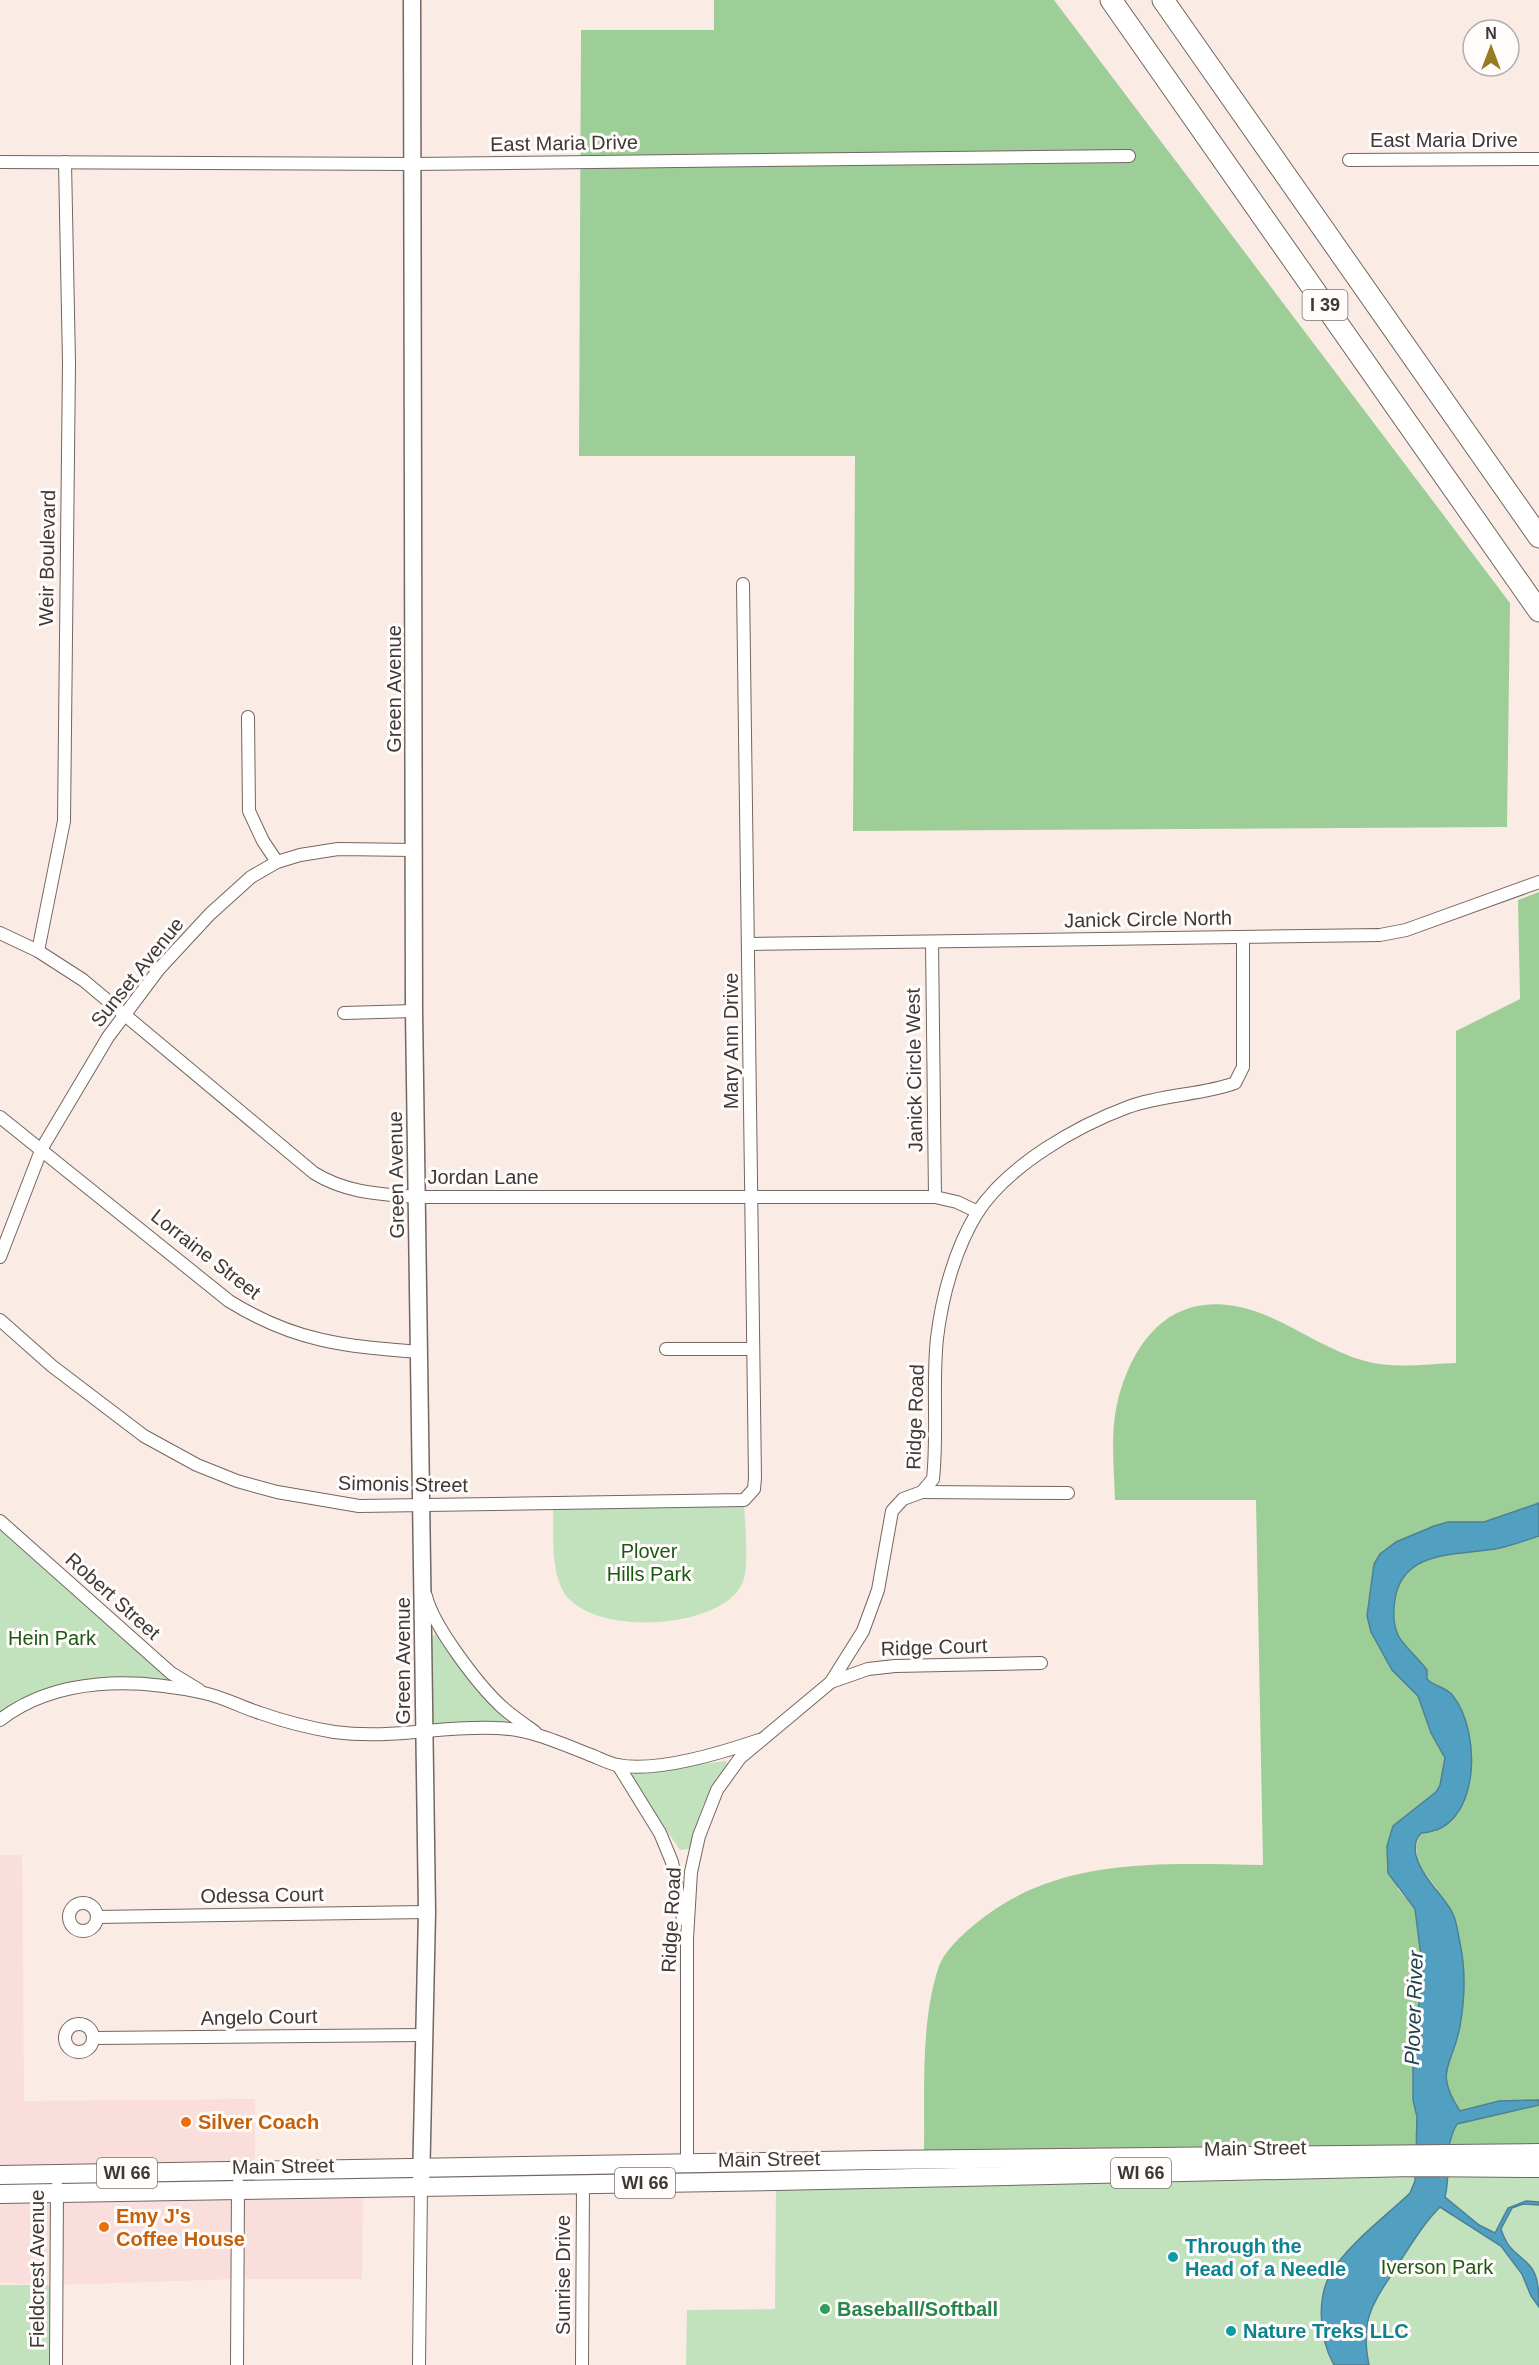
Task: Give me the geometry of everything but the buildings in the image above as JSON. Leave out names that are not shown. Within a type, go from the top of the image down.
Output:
[{"type":"highway","name":"I 39","points":[[1111,0],[1539,611]]},
{"type":"highway","name":"I 39","points":[[1163,0],[1539,537]]},
{"type":"main road","name":"Main Street","points":[[0,2175],[56,2174],[238,2180],[420,2177],[687,2163],[1450,2160],[1539,2153]]},
{"type":"main road","name":"Main Street","points":[[420,2177],[583,2184],[1413,2160]]},
{"type":"main road","name":"Main Street","points":[[1450,2160],[1539,2168]]},
{"type":"main road","name":"Main Street","points":[[0,2193],[57,2192],[238,2180]]},
{"type":"street","name":"Green Avenue","points":[[412,0],[414,1011],[423,1504],[427,1912],[420,2177]]},
{"type":"street","name":"East Maria Drive","points":[[0,162],[412,164],[1129,156]]},
{"type":"street","name":"East Maria Drive","points":[[1349,160],[1539,159]]},
{"type":"street","name":"Weir Boulevard","points":[[38,951],[64,821],[69,363],[65,162]]},
{"type":"street","name":"Mary Ann Drive","points":[[742,584],[755,1478],[750,1496]]},
{"type":"street","points":[[248,717],[249,810],[263,841],[277,862]]},
{"type":"street","name":"Sunset Avenue","points":[[0,1257],[42,1148],[123,1014],[210,914],[251,877],[277,862],[300,855],[338,849],[414,850]]},
{"type":"street","name":"Janick Circle North","points":[[749,944],[1355,936],[1406,930],[1539,882]]},
{"type":"street","name":"Jordan Lane","points":[[0,933],[38,951],[83,980],[327,1181],[360,1192],[417,1197],[935,1197],[949,1199],[978,1212]]},
{"type":"street","name":"Ridge Road","points":[[687,2163],[687,1938],[690,1872],[706,1818],[717,1790],[740,1758],[831,1682],[863,1631],[878,1590],[892,1510],[903,1498],[922,1492],[933,1479],[937,1338],[954,1264],[978,1212],[1004,1183],[1045,1148],[1086,1124],[1163,1096],[1235,1083],[1243,1067],[1243,937]]},
{"type":"street","name":"Janick Circle West","points":[[932,942],[935,1197]]},
{"type":"street","points":[[344,1013],[414,1011]]},
{"type":"street","name":"Lorraine Street","points":[[0,1117],[42,1148],[229,1301],[250,1314],[296,1335],[321,1342],[351,1347],[419,1352]]},
{"type":"street","name":"Simonis Street","points":[[0,1320],[52,1366],[144,1436],[197,1465],[237,1481],[321,1502],[359,1506],[744,1500],[750,1496]]},
{"type":"street","points":[[666,1349],[752,1349]]},
{"type":"street","points":[[922,1492],[1068,1493]]},
{"type":"street","name":"Robert Street","points":[[0,1521],[171,1673],[205,1694]]},
{"type":"street","points":[[424,1586],[428,1606],[437,1623],[487,1691],[502,1707],[539,1735],[618,1765],[706,1758],[765,1738]]},
{"type":"street","name":"Ridge Court","points":[[831,1682],[868,1669],[895,1666],[1041,1663]]},
{"type":"street","name":"Robert Street","points":[[0,1720],[39,1696],[88,1685],[156,1686],[205,1694],[263,1714],[332,1731],[381,1735],[498,1728],[539,1735]]},
{"type":"street","points":[[618,1765],[660,1833],[672,1862],[687,1938]]},
{"type":"street","name":"Odessa Court","points":[[97,1917],[427,1912]]},
{"type":"street","name":"Angelo Court","points":[[94,2038],[424,2035]]},
{"type":"street","name":"Fieldcrest Avenue","points":[[56,2174],[56,2365]]},
{"type":"street","points":[[419,2365],[420,2177]]},
{"type":"street","points":[[237,2365],[238,2180]]},
{"type":"street","name":"Sunrise Drive","points":[[582,2365],[583,2184]]},
{"type":"shaded area","points":[[0,1855],[22,1855],[24,2101],[255,2099],[255,2164],[0,2170]]},
{"type":"shaded area","points":[[363,2197],[362,2279],[236,2279],[56,2285],[0,2283],[0,2203]]},
{"type":"green space","points":[[714,0],[1054,0],[1510,603],[1507,827],[853,831],[855,456],[579,456],[581,30],[714,30]]},
{"type":"green space","points":[[1539,892],[1539,1503],[1484,1522],[1448,1522],[1396,1542],[1374,1564],[1367,1616],[1371,1632],[1392,1670],[1418,1696],[1431,1733],[1445,1758],[1440,1785],[1436,1792],[1395,1825],[1398,1889],[1415,1909],[1424,1980],[1418,2008],[1422,2040],[1413,2058],[1413,2100],[1418,2117],[1415,2145],[924,2151],[926,2036],[932,1991],[944,1956],[975,1924],[1007,1902],[1041,1886],[1076,1875],[1112,1868],[1149,1865],[1263,1865],[1256,1500],[1115,1500],[1113,1437],[1118,1400],[1133,1359],[1157,1327],[1173,1315],[1191,1307],[1212,1304],[1252,1310],[1348,1356],[1365,1361],[1399,1365],[1456,1363],[1456,1031],[1520,999],[1518,900]]},
{"type":"green space","name":"Plover Hills Park","points":[[744,1500],[746,1568],[744,1578],[741,1586],[727,1601],[706,1612],[679,1619],[651,1622],[622,1621],[596,1615],[575,1604],[562,1589],[554,1558],[553,1504]]},
{"type":"green space","name":"Hein Park","points":[[0,1520],[118,1626],[205,1693],[88,1685],[0,1720]]},
{"type":"green space","points":[[1539,1536],[1539,2100],[1499,2101],[1460,2112],[1448,2093],[1445,2070],[1460,2029],[1437,1889],[1418,1863],[1416,1846],[1421,1833],[1435,1832],[1464,1800],[1434,1686],[1427,1679],[1427,1670],[1398,1635],[1394,1622],[1394,1604],[1400,1582],[1409,1571],[1421,1563],[1451,1554],[1500,1548]]},
{"type":"green space","points":[[437,1633],[490,1703],[509,1723],[432,1723],[430,1638]]},
{"type":"green space","points":[[725,1761],[729,1764],[703,1805],[689,1849],[680,1850],[631,1778],[631,1774]]},
{"type":"green space","points":[[1539,2105],[1539,2145],[1448,2145],[1457,2124]]},
{"type":"green space","name":"Iverson Park","points":[[1539,2168],[1539,2365],[686,2365],[687,2310],[775,2309],[776,2181]]},
{"type":"green space","points":[[0,2285],[56,2285],[56,2365],[0,2365]]},
{"type":"water","name":"Plover River","points":[[1539,1503],[1539,1536],[1500,1548],[1451,1554],[1421,1563],[1409,1571],[1400,1582],[1394,1613],[1395,1626],[1403,1643],[1427,1670],[1427,1679],[1453,1696],[1469,1732],[1470,1777],[1465,1798],[1455,1816],[1441,1828],[1421,1833],[1416,1843],[1415,1853],[1424,1874],[1454,1916],[1462,1953],[1463,2005],[1457,2039],[1447,2068],[1448,2086],[1460,2111],[1499,2101],[1539,2100],[1539,2105],[1457,2124],[1448,2152],[1445,2197],[1479,2225],[1495,2233],[1508,2208],[1526,2201],[1539,2202],[1539,2205],[1523,2204],[1512,2208],[1501,2229],[1510,2246],[1533,2270],[1538,2286],[1539,2307],[1531,2296],[1522,2274],[1501,2246],[1440,2207],[1413,2241],[1371,2310],[1366,2334],[1369,2365],[1334,2365],[1325,2341],[1321,2314],[1325,2287],[1330,2275],[1353,2245],[1410,2193],[1415,2181],[1417,2117],[1413,2100],[1413,2058],[1422,2040],[1418,2008],[1424,1980],[1415,1909],[1388,1873],[1387,1846],[1393,1826],[1436,1792],[1440,1785],[1445,1758],[1431,1733],[1418,1696],[1392,1670],[1371,1632],[1367,1616],[1374,1564],[1380,1554],[1396,1542],[1434,1526],[1448,1522],[1484,1522]]},
{"type":"place","name":"Silver Coach","points":[[186,2122]]},
{"type":"place","name":"Emy J's Coffee House","points":[[104,2227]]},
{"type":"place","name":"Through the Head of a Needle","points":[[1173,2257]]},
{"type":"place","name":"Baseball/Softball","points":[[825,2309]]},
{"type":"place","name":"Nature Treks LLC","points":[[1231,2331]]}]
